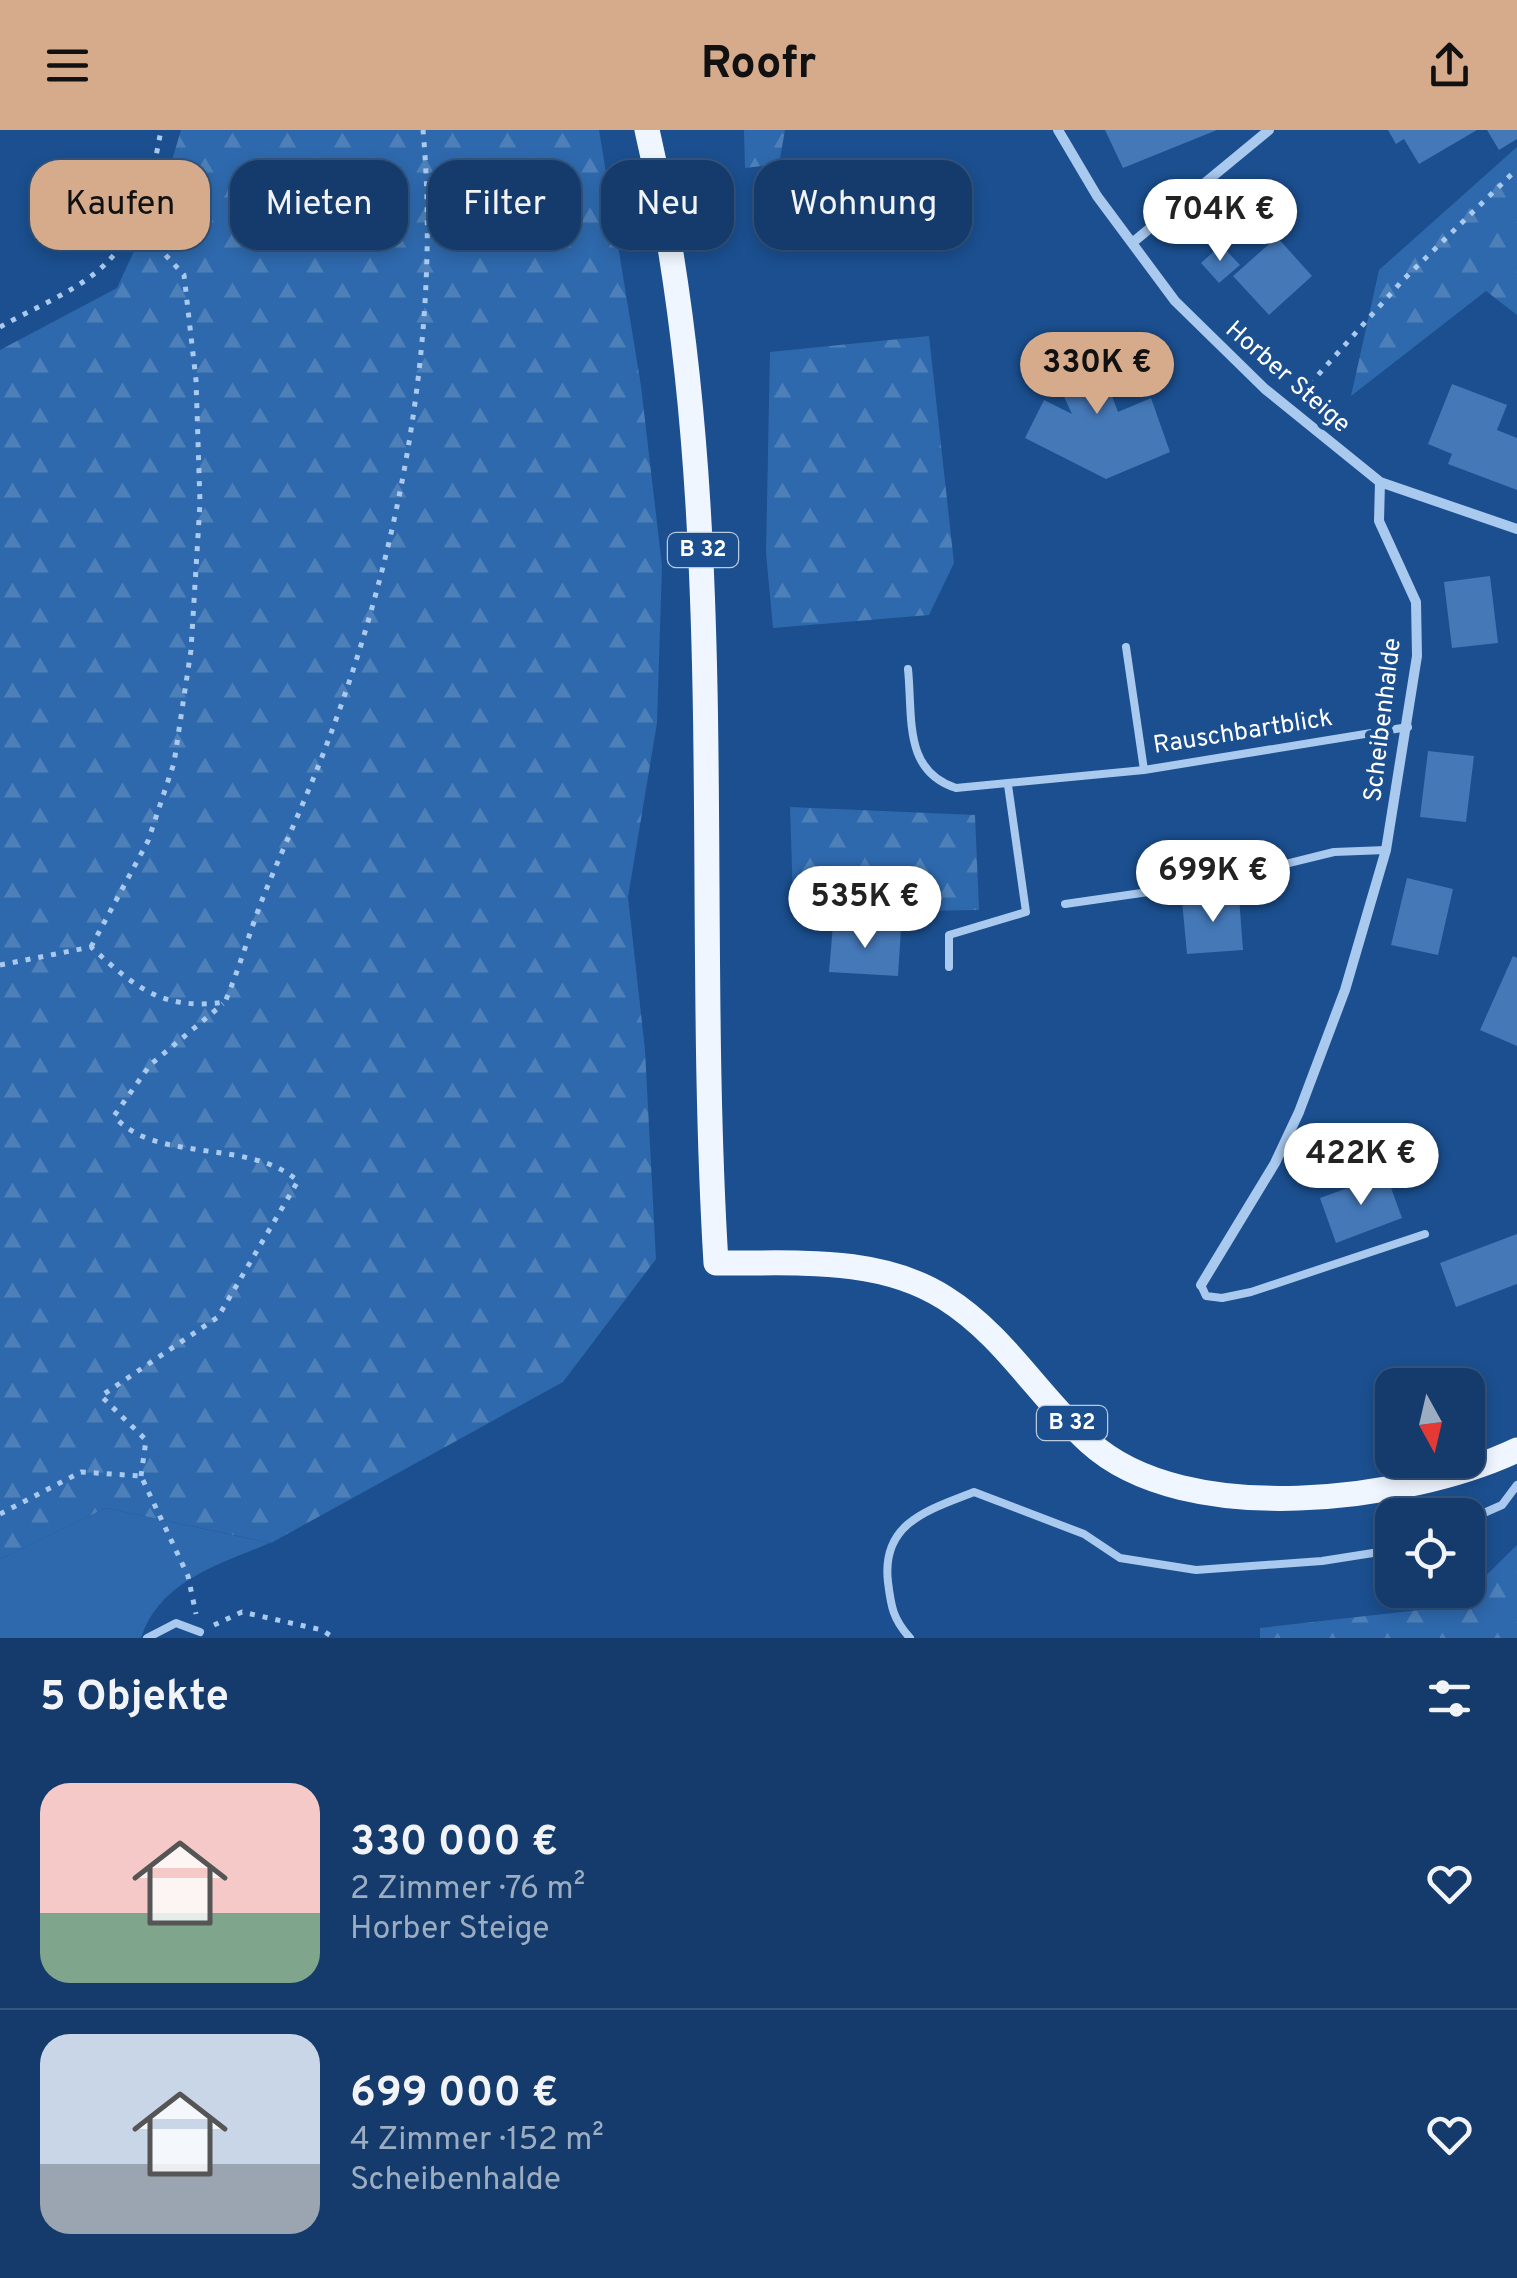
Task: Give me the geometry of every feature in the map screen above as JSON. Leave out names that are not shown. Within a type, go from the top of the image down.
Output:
[{"type":"main road","name":"B 32","points":[[648,130],[680,325],[704,568],[716,1263],[843,1265],[900,1277],[944,1297],[1000,1342],[1091,1444],[1147,1475],[1193,1489],[1290,1499],[1377,1492],[1464,1471],[1517,1450]]},
{"type":"street","name":"Horber Steige","points":[[1058,130],[1097,196],[1175,301],[1218,348],[1380,482],[1517,528]]},
{"type":"street","points":[[1132,243],[1269,130]]},
{"type":"street","name":"Scheibenhalde","points":[[1200,1285],[1276,1163],[1299,1112],[1344,990],[1386,850],[1417,656],[1416,602],[1379,521],[1380,482]]},
{"type":"lane","name":"Rauschbartblick","points":[[1126,646],[1144,770]]},
{"type":"lane","name":"Rauschbartblick","points":[[908,670],[919,764],[934,780],[956,788],[1144,770],[1408,727]]},
{"type":"lane","points":[[949,967],[949,935],[1026,912],[1008,785]]},
{"type":"lane","points":[[1066,904],[1204,884],[1334,852],[1386,850]]},
{"type":"lane","name":"Scheibenhalde","points":[[1200,1285],[1206,1296],[1251,1292],[1425,1234]]},
{"type":"lane","points":[[1485,1512],[1502,1505],[1517,1486]]},
{"type":"lane","points":[[910,1638],[892,1619],[886,1565],[892,1539],[916,1514],[974,1492],[1084,1534],[1120,1558],[1196,1570],[1322,1561],[1375,1553]]},
{"type":"lane","points":[[147,1638],[176,1623],[200,1632]]},
{"type":"path","points":[[156,160],[161,130]]},
{"type":"path","points":[[334,1638],[322,1630],[242,1612],[200,1632],[188,1576],[141,1476],[146,1440],[102,1396],[218,1318],[298,1181],[281,1166],[156,1141],[123,1127],[114,1116],[150,1065],[225,1002],[332,732],[385,556],[408,438],[430,201],[423,130]]},
{"type":"path","points":[[1290,408],[1403,280],[1517,169]]},
{"type":"path","points":[[0,327],[96,273],[114,250]]},
{"type":"path","points":[[91,947],[153,825],[174,763],[188,669],[200,503],[196,380],[184,275],[161,250]]},
{"type":"path","points":[[91,947],[137,988],[190,1007],[225,1002]]},
{"type":"path","points":[[0,965],[91,947]]},
{"type":"path","points":[[0,1514],[82,1472],[141,1476]]},
{"type":"green space","points":[[181,130],[599,130],[604,160],[601,250],[619,250],[641,386],[662,566],[657,723],[628,897],[645,1050],[656,1259],[563,1382],[271,1543],[106,1508],[0,1559],[0,350],[117,288],[135,250],[210,250],[210,160],[172,160]]},
{"type":"green space","points":[[744,130],[785,130],[780,160],[754,160],[754,167],[745,168]]},
{"type":"green space","points":[[1517,147],[1517,315],[1486,291],[1351,396],[1379,270]]},
{"type":"green space","points":[[929,336],[954,563],[929,615],[773,628],[766,553],[770,352]]},
{"type":"green space","points":[[790,807],[975,815],[979,910],[912,911],[793,898]]},
{"type":"green space","points":[[106,1508],[270,1543],[212,1567],[177,1588],[150,1618],[141,1638],[0,1638],[0,1559]]},
{"type":"green space","points":[[1517,1545],[1517,1638],[1260,1638],[1260,1628],[1437,1608],[1485,1608],[1485,1576]]},
{"type":"building","points":[[1105,130],[1217,130],[1123,168]]},
{"type":"building","points":[[1388,130],[1477,130],[1419,164],[1404,139],[1396,144]]},
{"type":"building","points":[[1487,130],[1517,130],[1517,139],[1499,150]]},
{"type":"building","points":[[1277,237],[1312,276],[1269,315],[1233,276]]},
{"type":"building","points":[[1221,245],[1240,265],[1219,283],[1201,263]]},
{"type":"building","points":[[1107,337],[1122,371],[1105,378],[1118,412],[1151,398],[1170,452],[1106,479],[1025,438],[1044,400],[1072,414],[1048,362]]},
{"type":"building","points":[[1452,384],[1507,405],[1497,430],[1517,438],[1517,490],[1448,464],[1452,454],[1428,444]]},
{"type":"building","points":[[1490,576],[1498,643],[1452,648],[1444,582]]},
{"type":"building","points":[[1428,751],[1474,756],[1466,822],[1420,817]]},
{"type":"building","points":[[1407,878],[1453,889],[1438,955],[1391,945]]},
{"type":"building","points":[[1239,897],[1243,950],[1187,954],[1182,901]]},
{"type":"building","points":[[833,925],[901,929],[898,976],[829,972]]},
{"type":"building","points":[[1513,956],[1517,958],[1517,1046],[1480,1030]]},
{"type":"building","points":[[1386,1174],[1402,1218],[1336,1243],[1320,1198]]},
{"type":"building","points":[[1517,1234],[1517,1284],[1456,1307],[1440,1263]]}]
